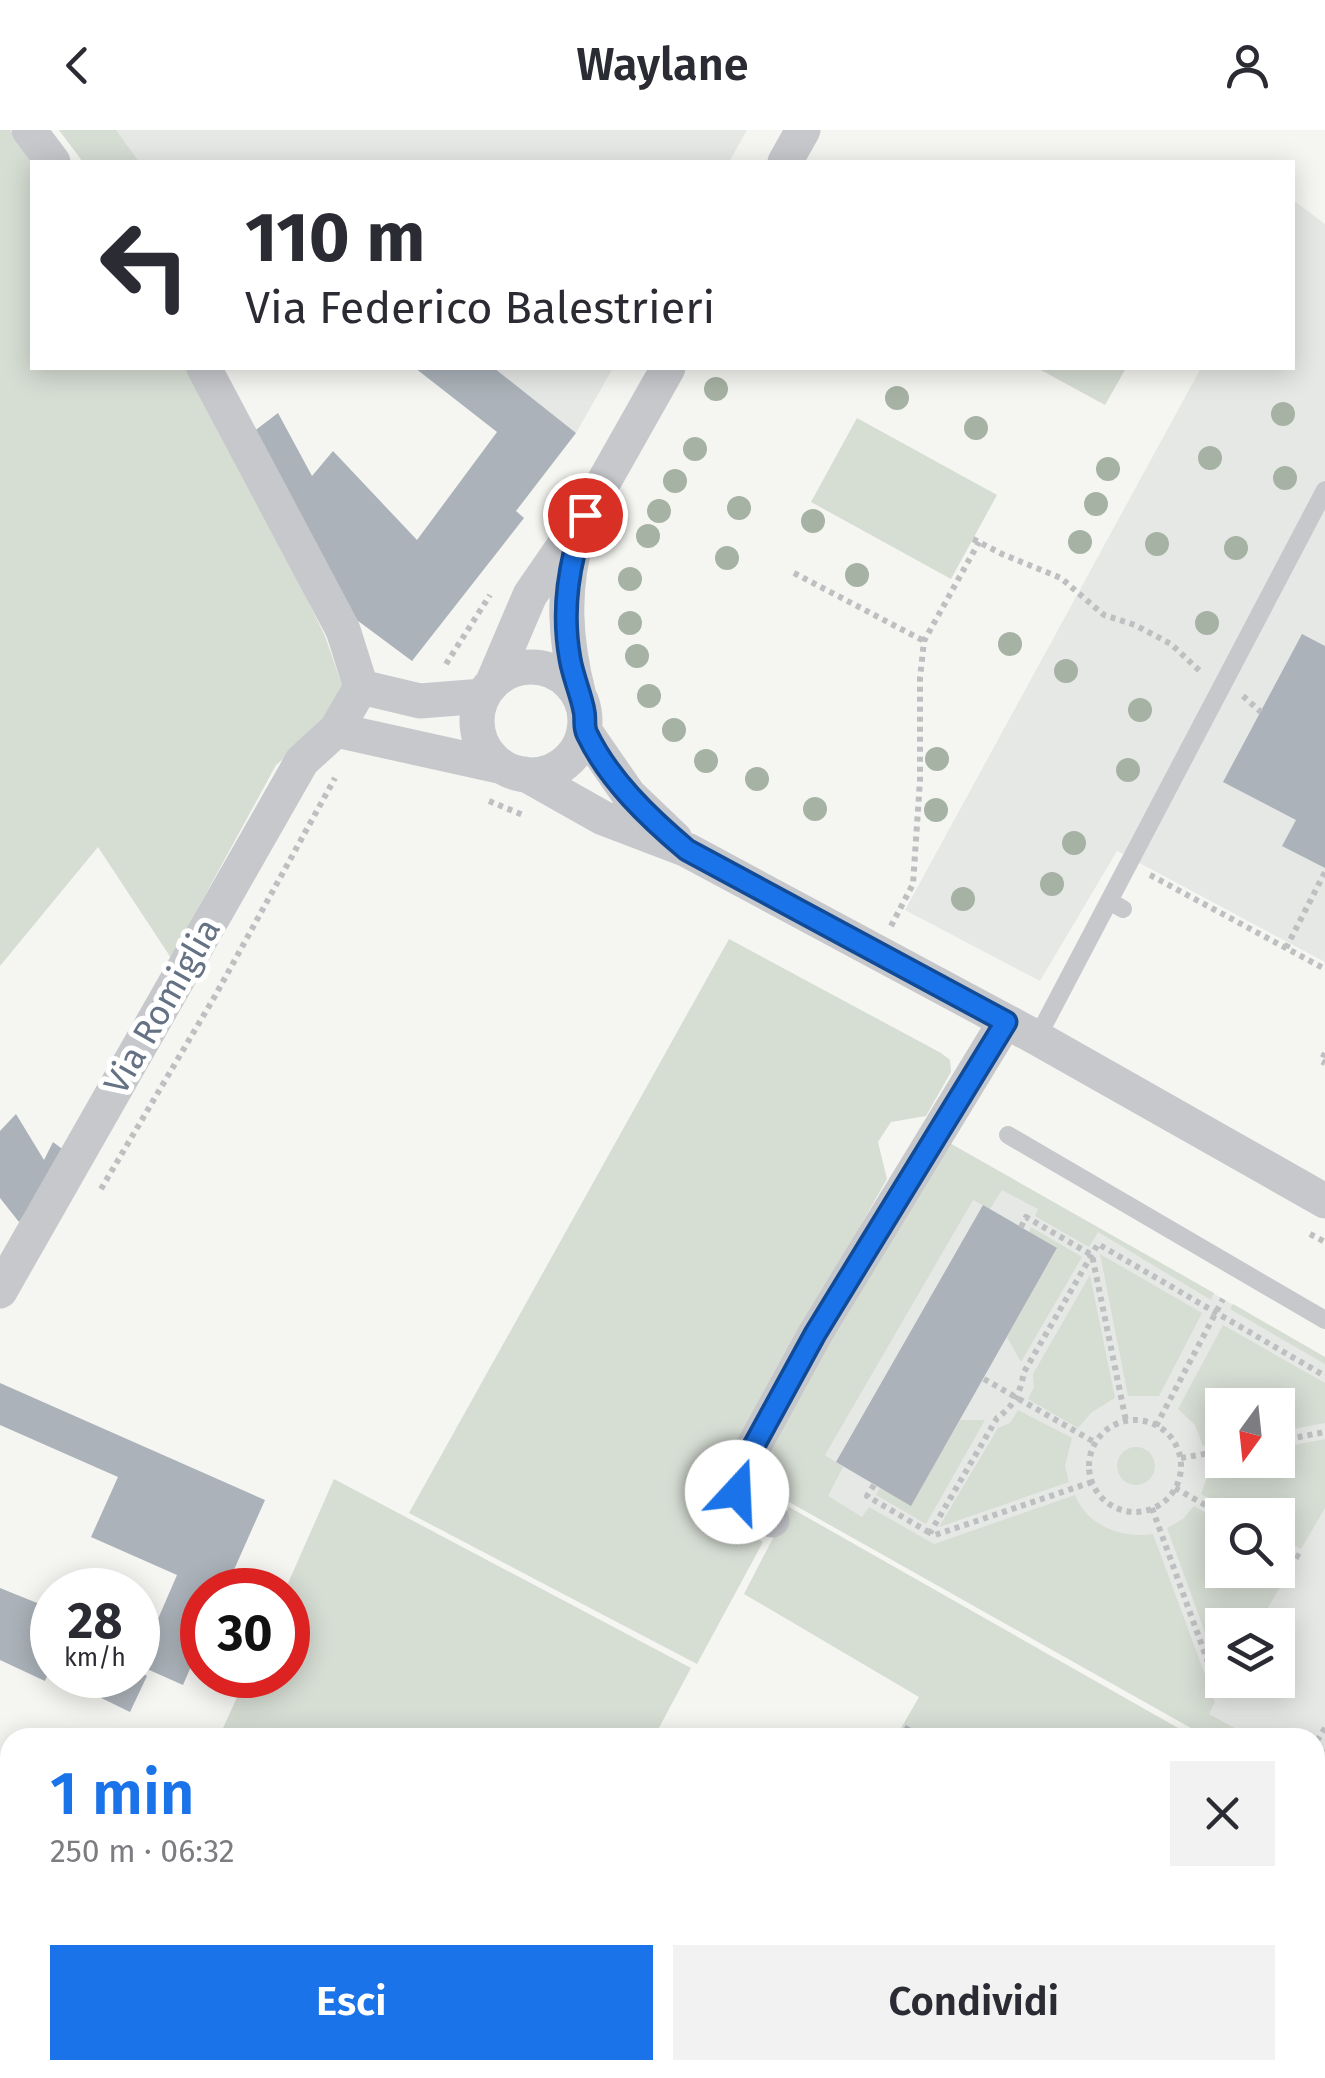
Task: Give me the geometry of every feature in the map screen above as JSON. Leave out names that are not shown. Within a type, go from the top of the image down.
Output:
[{"type":"street","points":[[29,130],[52,160]]},
{"type":"street","points":[[786,160],[803,130]]},
{"type":"street","points":[[205,370],[343,630],[361,687],[420,701],[487,690],[505,674],[521,668],[555,673],[569,683],[630,795],[687,850]]},
{"type":"street","points":[[667,370],[585,515],[530,596],[478,712],[482,743],[514,771],[604,818],[687,850],[1021,1030],[1325,1201]]},
{"type":"street","points":[[336,730],[514,771],[557,768],[570,759],[582,713],[568,642],[567,587],[573,550],[585,515]]},
{"type":"street","name":"Via Romiglia","points":[[0,1290],[302,761],[336,730],[361,687]]},
{"type":"street","points":[[772,1520],[743,1504],[736,1481],[744,1464],[815,1334],[1021,1030]]},
{"type":"lane","points":[[1021,1030],[1078,978],[1325,490]]},
{"type":"lane","points":[[1008,1135],[1325,1320]]},
{"type":"path","points":[[875,919],[891,927],[912,884],[924,641],[976,540],[1061,578],[1104,615],[1135,625],[1171,644],[1201,672],[1224,683],[1260,712]]},
{"type":"path","points":[[794,573],[924,641]]},
{"type":"path","points":[[94,1202],[215,996],[341,768]]},
{"type":"path","points":[[1286,948],[1325,872]]},
{"type":"path","points":[[1148,874],[1325,970]]},
{"type":"path","points":[[1325,1053],[1321,1061],[1325,1063]]},
{"type":"path","points":[[1020,1228],[1026,1218],[1092,1255],[1126,1421]]},
{"type":"path","points":[[930,1533],[997,1418],[1012,1407],[1024,1372],[1098,1244],[1325,1376]]},
{"type":"path","points":[[1156,1426],[1223,1299]]},
{"type":"path","points":[[984,1379],[1096,1442]]},
{"type":"path","points":[[1126,1421],[1156,1426],[1174,1440],[1181,1458],[1182,1470],[1175,1488],[1152,1508],[1130,1512],[1116,1508],[1104,1500],[1092,1482],[1089,1460],[1096,1442],[1104,1432],[1126,1421]]},
{"type":"path","points":[[1295,1438],[1325,1432]]},
{"type":"path","points":[[1181,1458],[1205,1454]]},
{"type":"path","points":[[874,1485],[867,1496],[935,1535],[1092,1482]]},
{"type":"path","points":[[1175,1488],[1205,1505]]},
{"type":"path","points":[[1152,1508],[1205,1656]]},
{"type":"path","points":[[1295,1554],[1302,1558]]},
{"type":"shaded area","points":[[0,130],[10,130],[33,160],[30,160],[30,370],[193,370],[325,636],[342,685],[324,724],[276,765],[171,958],[98,847],[0,966]]},
{"type":"shaded area","points":[[59,130],[747,130],[730,160],[82,160]]},
{"type":"shaded area","points":[[59,130],[116,130],[138,160],[82,160]]},
{"type":"shaded area","points":[[1295,202],[1325,224],[1325,962],[1117,851],[1040,981],[905,910],[1200,370],[1295,370]]},
{"type":"shaded area","points":[[497,370],[612,370],[576,433]]},
{"type":"shaded area","points":[[1041,370],[1125,370],[1105,405]]},
{"type":"shaded area","points":[[857,418],[997,495],[951,579],[811,502]]},
{"type":"shaded area","points":[[729,939],[941,1053],[950,1060],[951,1072],[926,1116],[891,1122],[878,1142],[887,1179],[714,1484],[716,1512],[763,1542],[697,1664],[409,1513]]},
{"type":"shaded area","points":[[946,1141],[1325,1357],[1325,1728],[1191,1728],[791,1503],[767,1479]]},
{"type":"shaded area","points":[[946,1141],[1214,1293],[1211,1300],[1098,1232],[1089,1247],[1035,1216],[1038,1209],[1002,1190],[990,1209],[973,1200],[825,1455],[843,1467],[828,1496],[862,1517],[869,1507],[934,1544],[1075,1495],[1088,1515],[1107,1528],[1129,1534],[1153,1534],[1205,1675],[1205,1698],[1214,1698],[1215,1702],[1209,1714],[1235,1728],[1191,1728],[791,1503],[769,1481],[765,1451]]},
{"type":"shaded area","points":[[1031,1227],[1082,1257],[1021,1362],[1007,1337],[1057,1249],[1029,1232]]},
{"type":"shaded area","points":[[1100,1254],[1202,1313],[1159,1396],[1128,1396]]},
{"type":"shaded area","points":[[1090,1275],[1115,1398],[1092,1412],[1078,1428],[1028,1399],[1034,1387],[1033,1374]]},
{"type":"shaded area","points":[[1233,1304],[1325,1357],[1325,1364],[1230,1309]]},
{"type":"shaded area","points":[[1223,1325],[1325,1383],[1325,1423],[1295,1429],[1295,1388],[1205,1388],[1205,1446],[1195,1425],[1178,1409]]},
{"type":"shaded area","points":[[1018,1410],[1072,1438],[1065,1466],[1069,1482],[939,1527],[998,1428],[1010,1423]]},
{"type":"shaded area","points":[[960,1420],[985,1420],[926,1524],[876,1495],[880,1488],[911,1505]]},
{"type":"shaded area","points":[[1325,1439],[1325,1508],[1301,1549],[1295,1546],[1295,1498],[1208,1498],[1201,1494],[1207,1478],[1295,1478],[1295,1445]]},
{"type":"shaded area","points":[[1136,1447],[1149,1453],[1155,1466],[1149,1479],[1136,1485],[1123,1479],[1117,1466],[1123,1453]]},
{"type":"shaded area","points":[[334,1479],[691,1668],[659,1728],[223,1728],[237,1698],[310,1698],[310,1568],[295,1568]]},
{"type":"shaded area","points":[[1194,1506],[1205,1512],[1205,1588],[1279,1588],[1268,1608],[1205,1608],[1205,1632],[1167,1528],[1183,1519]]},
{"type":"shaded area","points":[[789,1507],[1178,1728],[901,1728],[919,1697],[744,1594]]},
{"type":"building","points":[[418,370],[497,370],[576,433],[516,511],[524,518],[412,661],[342,609],[249,435],[278,413],[312,476],[333,451],[417,540],[497,432]]},
{"type":"building","points":[[1302,634],[1325,646],[1325,868],[1282,846],[1296,820],[1223,782]]},
{"type":"building","points":[[16,1114],[44,1160],[53,1142],[69,1154],[19,1222],[0,1198],[0,1131]]},
{"type":"building","points":[[983,1205],[1057,1248],[911,1506],[836,1462]]},
{"type":"building","points":[[0,1383],[265,1500],[235,1568],[180,1568],[180,1684],[160,1675],[160,1614],[177,1575],[91,1537],[118,1477],[0,1425]]},
{"type":"building","points":[[0,1588],[30,1600],[30,1674],[0,1660]]},
{"type":"building","points":[[101,1698],[137,1698],[130,1712]]},
{"type":"route","points":[[585,515],[573,550],[567,587],[570,660],[584,713],[584,730],[630,795],[687,850],[1006,1022],[815,1334],[744,1464],[736,1481],[737,1492]]}]
